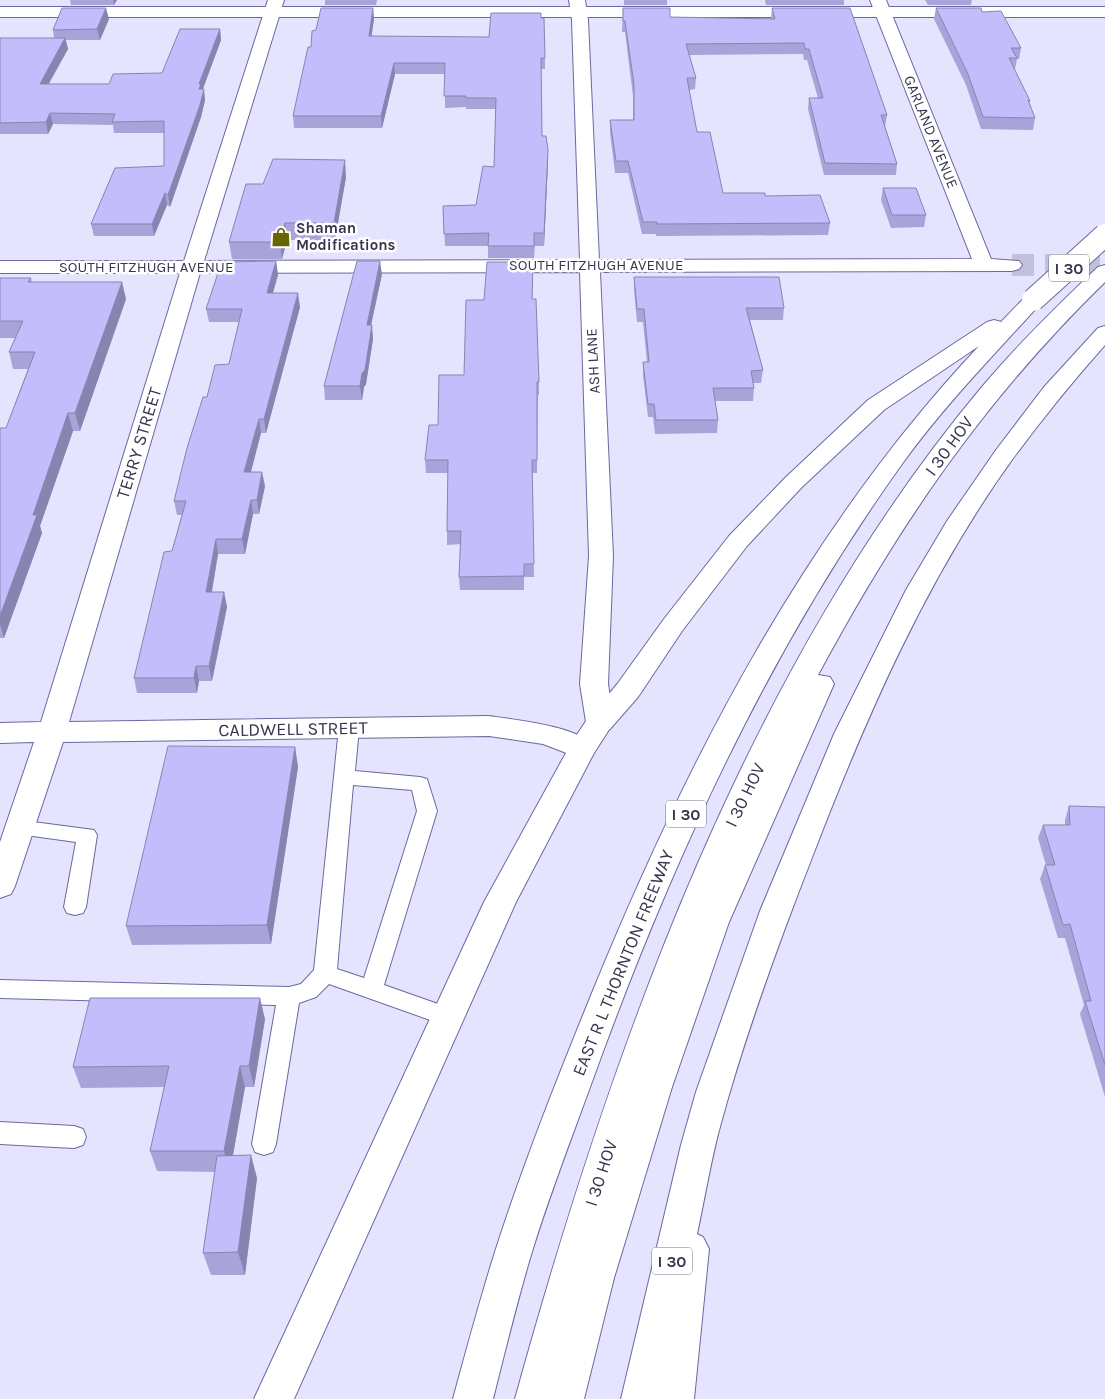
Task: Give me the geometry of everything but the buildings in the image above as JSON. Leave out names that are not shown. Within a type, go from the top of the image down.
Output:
[{"type":"main road","points":[[0,1],[222,0]]},
{"type":"main road","name":"ASH LANE","points":[[578,6],[601,556],[594,684],[600,722]]},
{"type":"main road","points":[[0,12],[275,7],[880,6],[1105,12]]},
{"type":"main road","name":"GARLAND AVENUE","points":[[880,6],[984,265]]},
{"type":"main road","name":"TERRY STREET","points":[[0,886],[18,828],[52,732],[192,266],[275,7]]},
{"type":"main road","name":"EAST R L THORNTON FREEWAY","points":[[473,1399],[513,1253],[584,1052],[651,889],[715,752],[776,639],[836,542],[894,459],[953,386],[1033,300],[1105,235]]},
{"type":"main road","name":"SOUTH FITZHUGH AVENUE","points":[[0,267],[1012,265]]},
{"type":"main road","name":"I 30 HOV","points":[[564,1399],[595,1278],[655,1087],[713,922],[808,707],[860,610],[916,518],[1009,390],[1092,294],[1105,271]]},
{"type":"main road","name":"I 30 HOV","points":[[535,1399],[580,1234],[654,1012],[724,838],[792,698],[841,608],[928,473],[974,412],[1013,366],[1092,294]]},
{"type":"main road","points":[[274,1399],[500,902],[582,749],[600,722],[628,690],[673,625],[738,542],[793,483],[876,405],[1033,300]]},
{"type":"main road","name":"I 30","points":[[641,1399],[704,1124],[764,942],[815,808],[869,687],[923,583],[976,496],[1029,420],[1105,332]]},
{"type":"main road","name":"CALDWELL STREET","points":[[0,733],[489,726],[548,735],[582,749]]},
{"type":"main road","points":[[674,1399],[704,1124]]},
{"type":"lane","points":[[0,989],[288,996],[308,991],[324,974],[346,777],[349,728]]},
{"type":"lane","points":[[346,777],[420,784],[427,810],[372,991]]},
{"type":"lane","points":[[18,828],[86,835],[75,907]]},
{"type":"lane","points":[[324,974],[447,1017]]},
{"type":"lane","points":[[264,1144],[288,996]]},
{"type":"lane","points":[[0,1133],[74,1137]]},
{"type":"tunnel","points":[[1012,265],[1105,265]]},
{"type":"place","name":"Shaman Modifications","points":[[281,237]]}]
